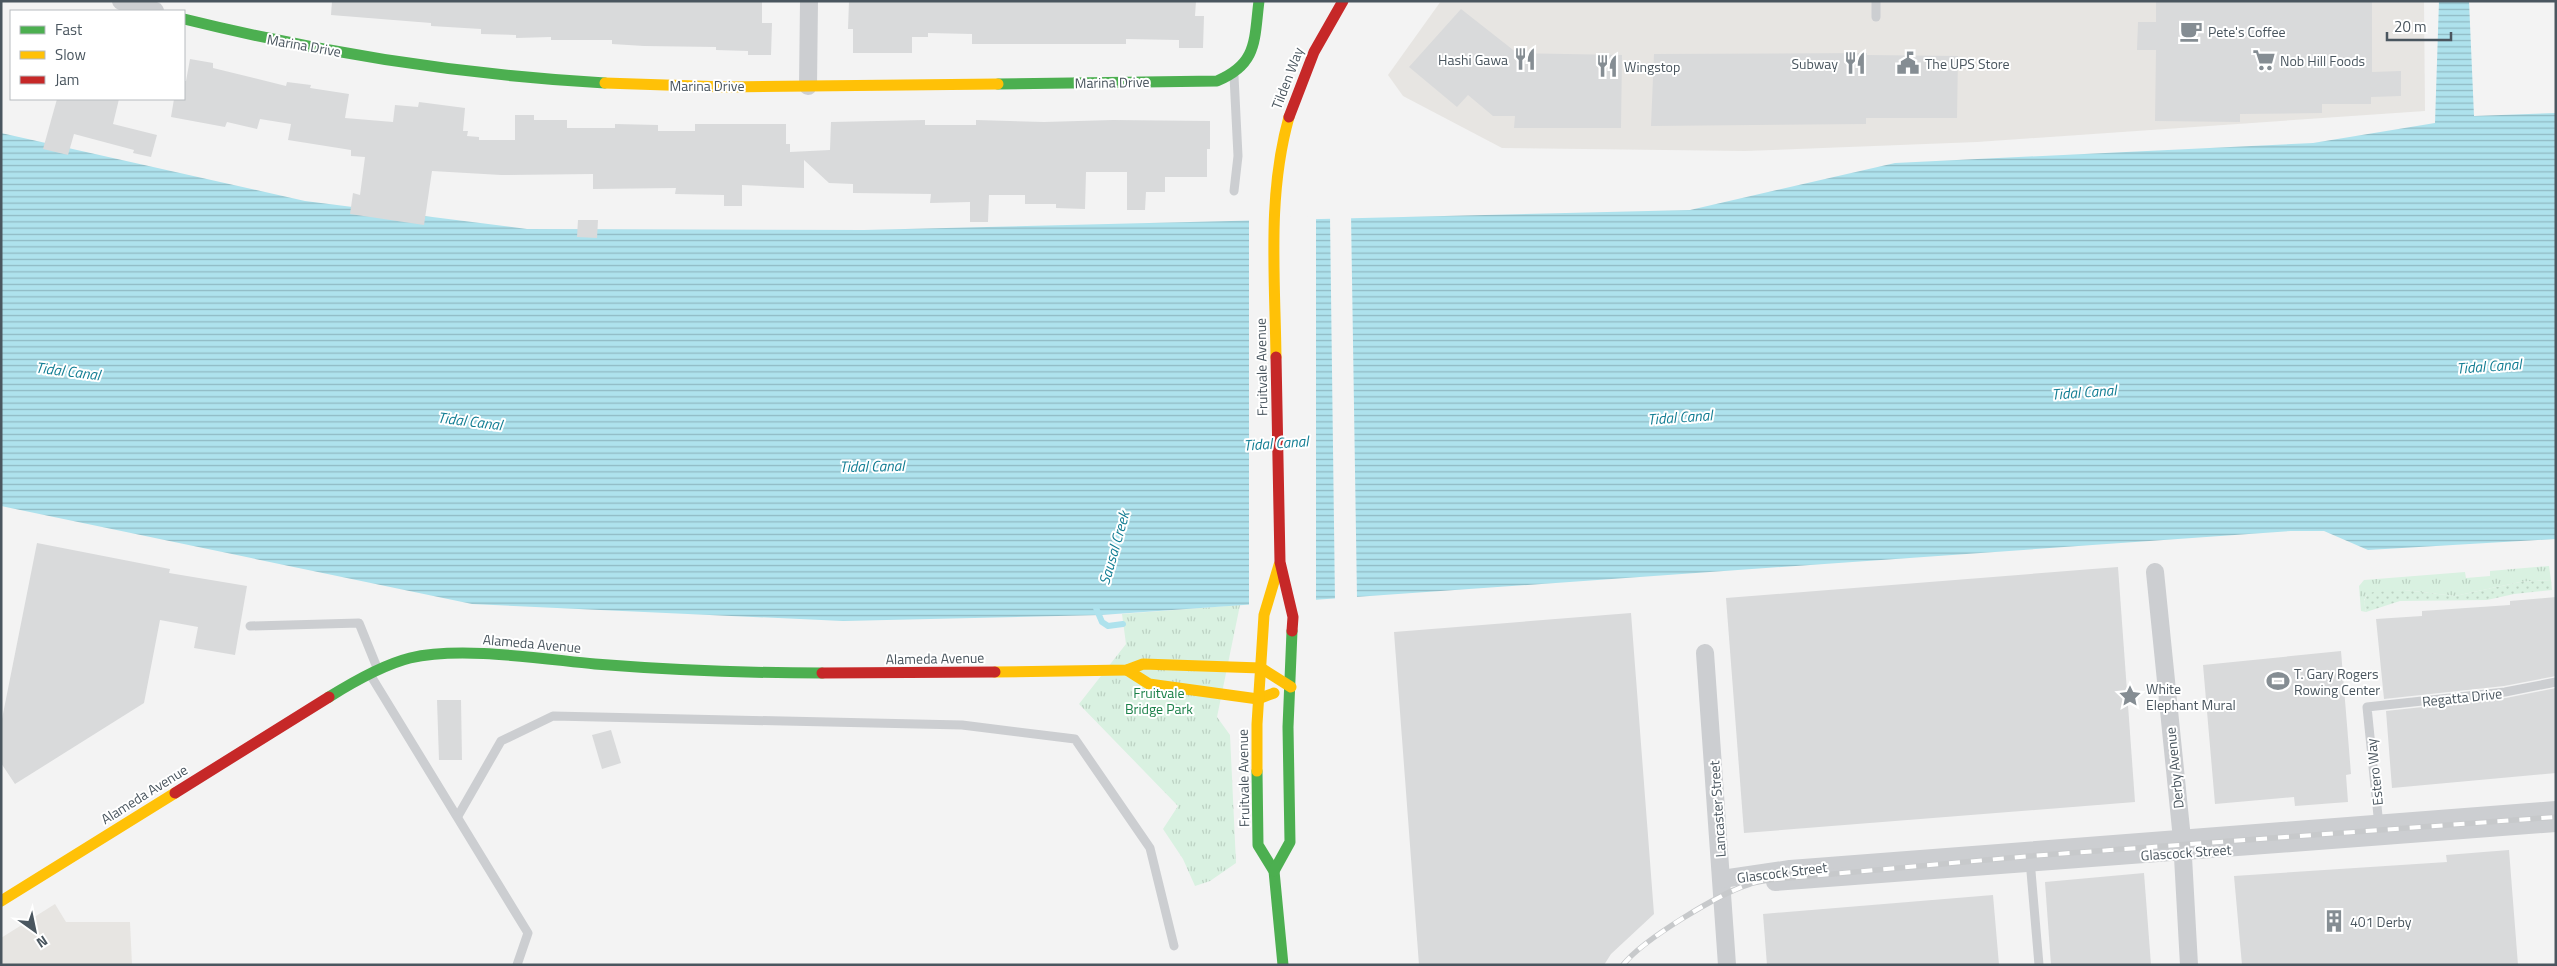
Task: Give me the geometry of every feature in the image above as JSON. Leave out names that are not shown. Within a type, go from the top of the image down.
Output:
[{"type":"street","points":[[121,1],[146,7]]},
{"type":"street","points":[[808,86],[809,1]]},
{"type":"street","points":[[1234,76],[1250,60],[1259,1]]},
{"type":"street","name":"Tilden Way","points":[[1276,172],[1285,127],[1300,82],[1318,40],[1342,1]]},
{"type":"street","name":"Marina Drive","points":[[185,19],[233,32],[330,50],[512,76],[598,83],[808,86],[1218,81],[1234,76]]},
{"type":"street","name":"Fruitvale Avenue","points":[[1274,871],[1290,842],[1288,727],[1293,617],[1280,562],[1274,213],[1276,172]]},
{"type":"street","name":"Fruitvale Avenue","points":[[1280,562],[1264,615],[1258,699],[1258,845],[1274,871],[1283,965]]},
{"type":"street","name":"Derby Avenue","points":[[2155,580],[2182,845],[2190,965]]},
{"type":"street","name":"Lancaster Street","points":[[1705,653],[1727,965]]},
{"type":"street","name":"Alameda Avenue","points":[[1,901],[308,709],[374,672],[410,658],[429,655],[479,654],[668,669],[778,673],[1127,670],[1143,664],[1261,668]]},
{"type":"street","points":[[1261,668],[1291,687]]},
{"type":"street","points":[[1127,670],[1149,684],[1258,699],[1291,687]]},
{"type":"street","name":"Glascock Street","points":[[2380,831],[2556,810]]},
{"type":"street","name":"Glascock Street","points":[[1722,879],[1790,869],[2030,856],[2380,831],[2556,823]]},
{"type":"lane","points":[[1876,1],[1876,17]]},
{"type":"lane","points":[[1234,76],[1238,156],[1234,191]]},
{"type":"lane","points":[[250,626],[359,623],[374,672],[528,934],[517,965]]},
{"type":"lane","name":"Regatta Drive","points":[[2367,707],[2506,692],[2556,682]]},
{"type":"lane","name":"Estero Way","points":[[2367,707],[2380,831]]},
{"type":"lane","points":[[458,816],[501,741],[552,716],[962,725],[1075,740],[1150,848],[1174,946]]},
{"type":"lane","points":[[2030,856],[2039,965]]},
{"type":"shaded area","points":[[1441,1],[2424,1],[2425,111],[1977,142],[1745,151],[1502,148],[1403,96],[1388,75]]},
{"type":"shaded area","points":[[55,904],[66,922],[130,922],[132,965],[1,965],[1,938]]},
{"type":"green space","points":[[2549,566],[2551,580],[2520,582],[2455,596],[2404,590],[2367,595],[2364,600],[2366,612],[2361,611],[2359,586],[2364,580],[2465,572],[2466,578],[2490,576],[2490,571]]},
{"type":"green space","points":[[2551,580],[2552,590],[2514,594],[2487,600],[2400,601],[2366,612],[2364,601],[2367,595],[2373,592],[2404,590],[2455,596],[2520,582]]},
{"type":"green space","name":"Fruitvale Bridge Park","points":[[1240,605],[1217,717],[1230,735],[1236,863],[1210,881],[1195,886],[1183,859],[1163,829],[1178,806],[1079,704],[1126,644],[1122,614]]},
{"type":"water","name":"Tidal Canal","points":[[2439,1],[2469,1],[2474,116],[2556,113],[2556,539],[2368,550],[2324,531],[2291,531],[1101,615],[843,621],[472,604],[1,506],[1,133],[305,201],[527,229],[864,230],[1690,210],[1895,163],[2313,143],[2435,123]]},
{"type":"pier","points":[[1351,215],[1357,599],[1335,601],[1330,216]]},
{"type":"pier","points":[[1316,216],[1316,602],[1249,607],[1249,218]]},
{"type":"building","points":[[332,1],[762,1],[762,23],[772,23],[771,55],[748,55],[748,51],[716,50],[716,47],[644,46],[612,44],[612,40],[551,40],[551,37],[516,38],[516,35],[481,34],[481,29],[431,26],[431,23],[331,15]]},
{"type":"building","points":[[849,1],[1196,1],[1195,16],[1204,16],[1203,48],[1179,48],[1179,40],[1126,39],[1126,44],[972,44],[972,34],[928,33],[928,37],[912,37],[912,53],[853,53],[853,29],[848,29]]},
{"type":"building","name":"Nob Hill Foods","points":[[2156,1],[2372,1],[2372,72],[2401,71],[2401,96],[2371,97],[2371,104],[2322,104],[2322,113],[2240,114],[2240,122],[2155,121],[2156,50],[2137,50],[2138,22],[2156,22]]},
{"type":"building","points":[[1461,9],[1517,53],[1622,55],[1621,128],[1514,128],[1515,116],[1493,116],[1468,95],[1457,107],[1409,67]]},
{"type":"building","points":[[1867,53],[1867,55],[1958,56],[1957,118],[1866,118],[1866,124],[1651,126],[1654,54]]},
{"type":"building","points":[[190,59],[213,63],[213,68],[286,86],[287,82],[311,85],[310,88],[349,94],[345,118],[393,122],[395,105],[418,107],[419,102],[465,108],[463,131],[468,131],[467,136],[479,137],[479,140],[515,140],[515,115],[534,115],[534,120],[567,120],[567,128],[615,128],[615,124],[658,125],[658,131],[695,131],[695,124],[786,124],[786,144],[790,144],[790,152],[830,150],[831,122],[925,120],[925,125],[976,125],[976,120],[1044,122],[1113,120],[1210,121],[1210,149],[1207,149],[1207,177],[1165,177],[1165,192],[1146,192],[1145,210],[1127,210],[1127,172],[1086,172],[1085,209],[1056,208],[1056,204],[1025,204],[1025,195],[989,195],[988,222],[970,222],[970,202],[930,203],[931,194],[853,193],[853,184],[829,183],[804,160],[804,188],[742,185],[742,206],[724,206],[724,195],[675,194],[676,188],[593,189],[593,174],[501,175],[432,171],[424,225],[350,214],[353,193],[360,195],[365,157],[351,156],[351,150],[288,140],[291,124],[260,119],[257,129],[227,122],[225,127],[171,117],[174,100],[185,100]]},
{"type":"building","points":[[57,100],[119,100],[113,124],[157,135],[151,157],[133,153],[134,150],[74,134],[68,155],[43,149]]},
{"type":"building","points":[[578,220],[598,220],[597,238],[577,237]]},
{"type":"building","points":[[37,543],[170,569],[169,573],[247,586],[235,655],[194,648],[198,627],[160,620],[144,703],[15,784],[1,763],[1,724]]},
{"type":"building","points":[[2118,567],[2135,802],[1744,833],[1726,598]]},
{"type":"building","points":[[2556,597],[2556,676],[2504,686],[2384,699],[2376,619],[2422,616],[2422,611],[2510,605],[2510,601]]},
{"type":"building","points":[[1631,613],[1654,914],[1611,954],[1604,965],[1419,965],[1394,632]]},
{"type":"building","points":[[2341,651],[2351,774],[2346,775],[2348,802],[2295,806],[2294,797],[2215,804],[2203,665]]},
{"type":"building","points":[[2556,688],[2556,773],[2392,788],[2386,711],[2506,698]]},
{"type":"building","points":[[437,700],[461,700],[462,760],[439,760]]},
{"type":"building","points":[[611,730],[621,763],[602,769],[592,735]]},
{"type":"building","name":"401 Derby","points":[[2509,850],[2518,965],[2242,965],[2234,876],[2447,862],[2446,855]]},
{"type":"building","points":[[2144,873],[2151,965],[2051,965],[2045,882]]},
{"type":"building","points":[[1993,895],[1999,965],[1767,965],[1763,914]]},
{"type":"waterway","name":"Sausal Creek","points":[[1096,608],[1102,622],[1108,626],[1123,624]]},
{"type":"railway","points":[[1623,965],[1647,943],[1682,918],[1737,889],[1764,881],[2030,856],[2556,817]]},
{"type":"traffic: fast","points":[[998,84],[1217,81],[1240,67],[1252,49],[1259,1]]},
{"type":"traffic: fast","points":[[185,19],[288,42],[393,61],[499,74],[605,83]]},
{"type":"traffic: fast","points":[[1274,871],[1290,842],[1288,727],[1292,631]]},
{"type":"traffic: fast","points":[[329,697],[368,674],[399,661],[453,653],[477,653],[595,664],[680,669],[822,673]]},
{"type":"traffic: fast","points":[[1257,771],[1258,845],[1274,871],[1283,965]]},
{"type":"traffic: slow","points":[[605,83],[726,87],[998,84]]},
{"type":"traffic: slow","points":[[1276,357],[1275,206],[1282,146],[1289,117]]},
{"type":"traffic: slow","points":[[1257,771],[1257,724],[1264,615],[1279,565]]},
{"type":"traffic: slow","points":[[995,672],[1127,670],[1143,664],[1261,668],[1291,687]]},
{"type":"traffic: slow","points":[[1127,670],[1149,684],[1258,699],[1274,693]]},
{"type":"traffic: slow","points":[[1,901],[175,793]]},
{"type":"traffic: jam","points":[[1289,117],[1314,52],[1343,1]]},
{"type":"traffic: jam","points":[[1276,357],[1280,562],[1293,617],[1292,631]]},
{"type":"traffic: jam","points":[[822,673],[995,672]]},
{"type":"traffic: jam","points":[[175,793],[329,697]]},
{"type":"place","name":"Pete's Coffee","points":[[2191,31]]},
{"type":"place","name":"Hashi Gawa","points":[[1525,59]]},
{"type":"place","name":"Nob Hill Foods","points":[[2264,60]]},
{"type":"place","name":"Subway","points":[[1855,63]]},
{"type":"place","name":"The UPS Store","points":[[1908,63]]},
{"type":"place","name":"Wingstop","points":[[1607,66]]},
{"type":"place","name":"T. Gary Rogers Rowing Center","points":[[2278,681]]},
{"type":"place","name":"White Elephant Mural","points":[[2130,696]]},
{"type":"place","name":"401 Derby","points":[[2334,921]]}]
